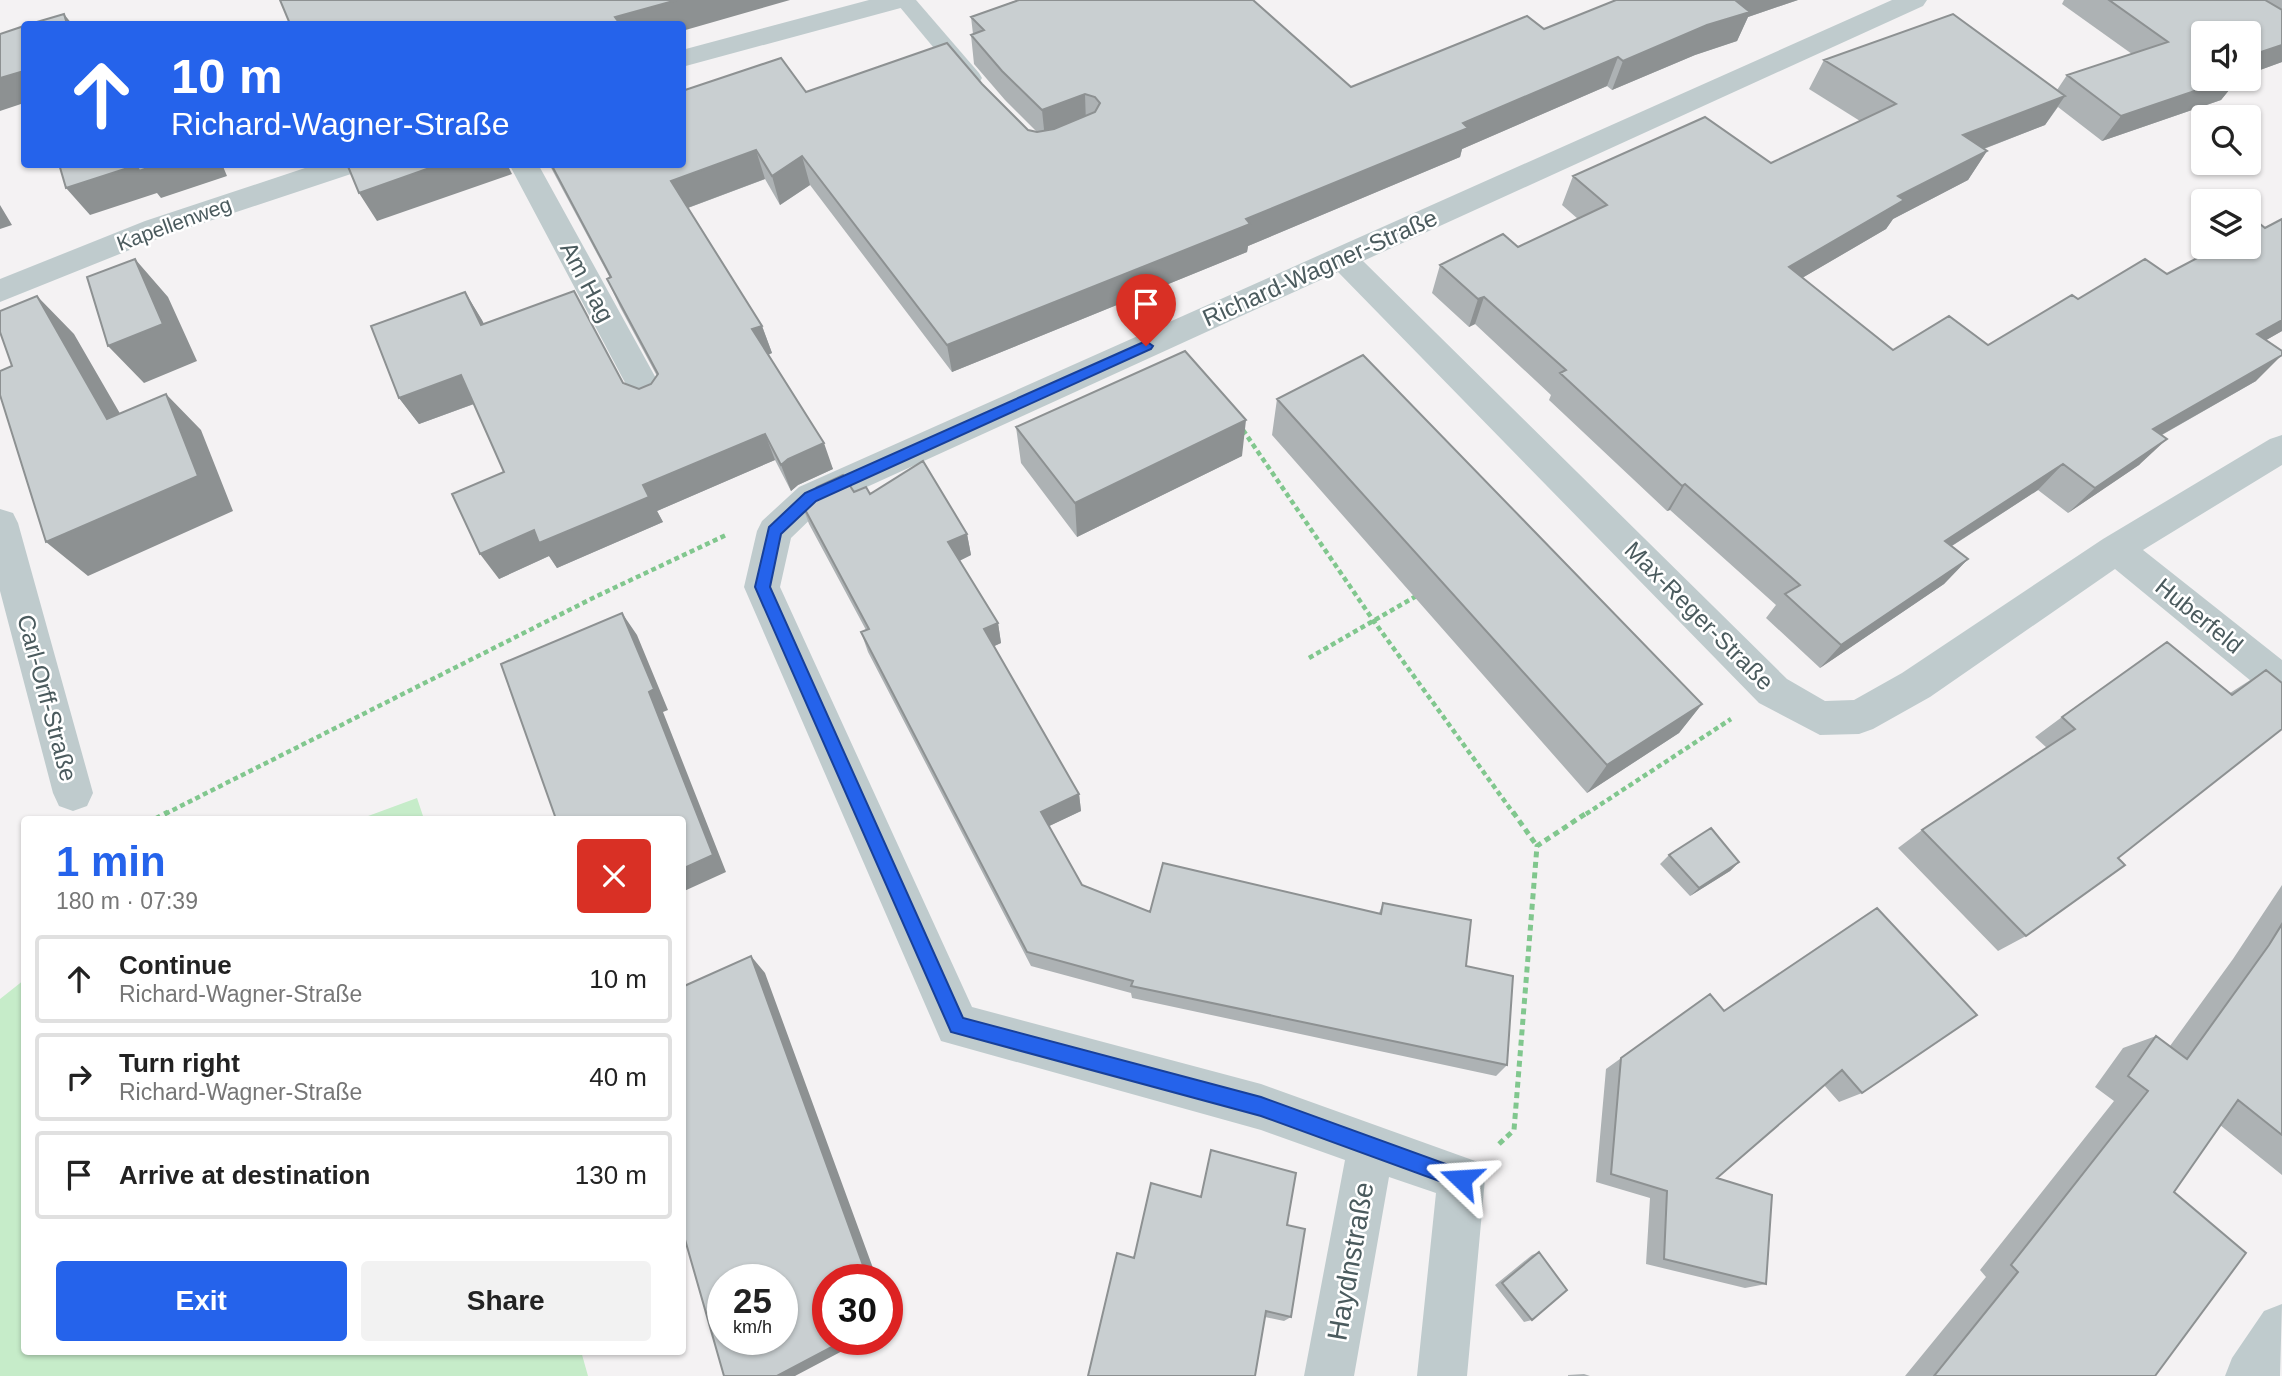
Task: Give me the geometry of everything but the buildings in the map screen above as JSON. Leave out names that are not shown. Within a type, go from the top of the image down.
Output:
[{"type":"street","points":[[686,58],[843,7],[899,0]]},
{"type":"street","name":"Richard-Wagner-Straße","points":[[775,531],[811,497],[1914,0]]},
{"type":"street","name":"Kapellenweg","points":[[0,291],[156,228],[338,168]]},
{"type":"street","name":"Am Hag","points":[[525,168],[651,400]]},
{"type":"street","name":"Max-Reger-Straße","points":[[1342,258],[1773,691],[1820,718],[1859,718],[1916,685],[2116,549],[2282,448]]},
{"type":"street","name":"Carl-Orff-Straße","points":[[0,523],[73,793]]},
{"type":"street","points":[[775,531],[762,587],[957,1025],[1261,1107],[1371,1146]]},
{"type":"street","name":"Huberfeld","points":[[2116,549],[2282,683]]},
{"type":"street","name":"Haydnstraße","points":[[1329,1376],[1371,1146],[1461,1179]]},
{"type":"street","points":[[1442,1376],[1461,1179]]},
{"type":"street","points":[[2250,1376],[2282,1329]]},
{"type":"lane","points":[[905,0],[986,96]]},
{"type":"path","points":[[1240,427],[1373,620],[1536,846],[1514,1130],[1461,1179]]},
{"type":"path","points":[[161,816],[701,546],[738,530],[775,531]]},
{"type":"path","points":[[1309,658],[1428,590]]},
{"type":"path","points":[[1536,846],[1773,691]]},
{"type":"green space","points":[[417,798],[423,816],[368,816]]},
{"type":"green space","points":[[21,982],[21,1355],[582,1355],[588,1376],[0,1376],[0,999]]},
{"type":"route","points":[[1146,346],[811,497],[775,531],[762,587],[957,1025],[1261,1107],[1461,1179]]}]
